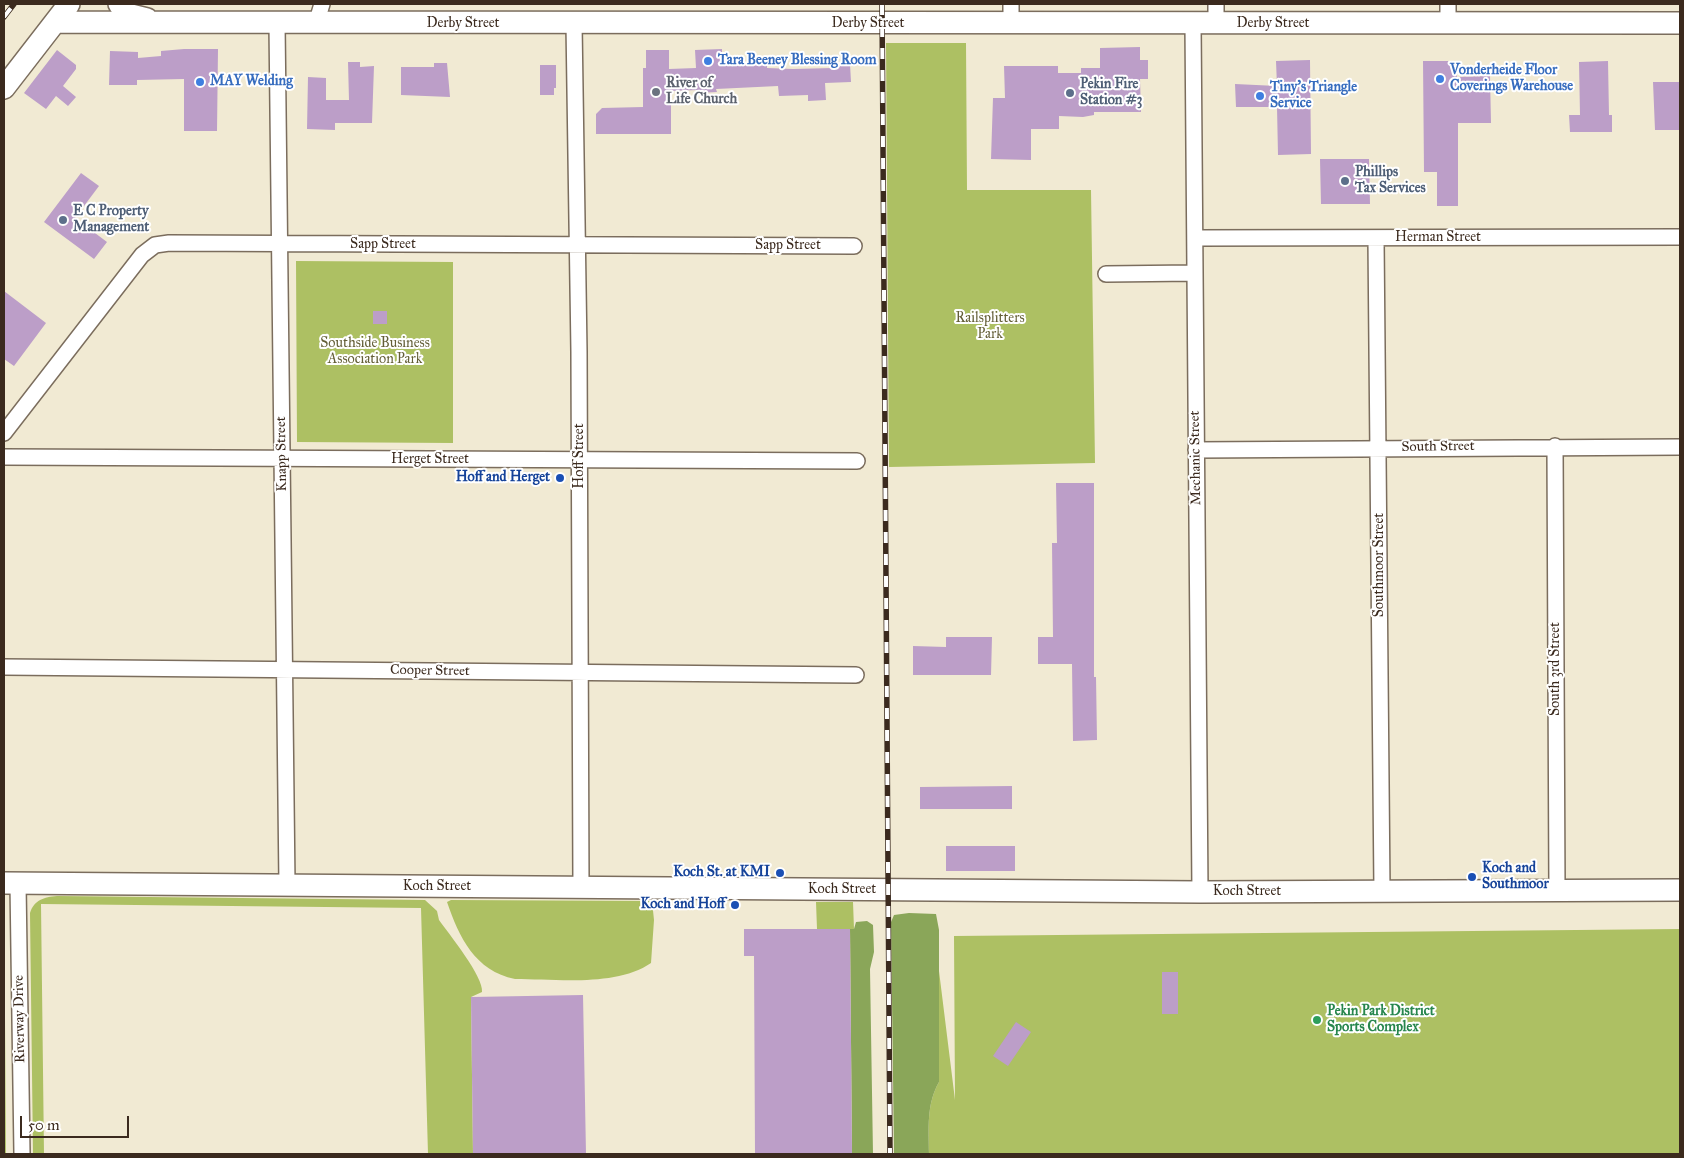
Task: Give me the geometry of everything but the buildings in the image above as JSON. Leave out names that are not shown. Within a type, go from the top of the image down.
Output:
[{"type":"main road","points":[[4,88],[69,4]]},
{"type":"main road","points":[[119,4],[128,14],[159,23]]},
{"type":"main road","name":"Derby Street","points":[[56,22],[277,24],[319,14],[574,24],[1011,14],[1193,24],[1216,14],[1448,14],[1680,23]]},
{"type":"main road","name":"Koch Street","points":[[11,884],[1200,892],[1680,890]]},
{"type":"street","name":"Knapp Street","points":[[277,24],[287,885]]},
{"type":"street","name":"Hoff Street","points":[[574,24],[580,461],[581,888]]},
{"type":"street","name":"Mechanic Street","points":[[1193,24],[1200,892]]},
{"type":"street","name":"Herman Street","points":[[1195,238],[1376,239],[1680,236]]},
{"type":"street","name":"Southmoor Street","points":[[1376,239],[1382,891]]},
{"type":"street","name":"Sapp Street","points":[[4,433],[136,262],[155,245],[169,243],[854,246]]},
{"type":"street","points":[[1106,274],[1194,273]]},
{"type":"street","name":"South Street","points":[[1196,450],[1556,446],[1680,447]]},
{"type":"street","name":"South 3rd Street","points":[[1556,446],[1557,892]]},
{"type":"street","name":"Herget Street","points":[[4,457],[857,461]]},
{"type":"street","name":"Cooper Street","points":[[4,668],[856,675]]},
{"type":"street","name":"Riverway Drive","points":[[11,884],[22,1154]]},
{"type":"green space","name":"Railsplitters Park","points":[[886,43],[966,43],[967,190],[1091,190],[1095,463],[889,467]]},
{"type":"green space","name":"Southside Business Association Park","points":[[296,261],[453,262],[453,443],[297,442]]},
{"type":"green space","points":[[57,896],[425,900],[437,911],[439,920],[472,966],[481,985],[482,992],[471,997],[473,1154],[428,1154],[421,908],[41,904],[44,1154],[33,1154],[30,913],[34,905],[40,900]]},
{"type":"green space","points":[[451,900],[652,901],[654,920],[651,963],[637,971],[603,979],[515,979],[501,975],[489,969],[470,951],[457,928],[447,902]]},
{"type":"green space","points":[[816,902],[853,902],[854,929],[817,929]]},
{"type":"green space","points":[[909,913],[936,914],[939,930],[939,1082],[930,1108],[929,1154],[894,1154],[891,922],[894,915]]},
{"type":"green space","points":[[867,921],[873,925],[874,952],[870,969],[873,1154],[852,1154],[850,929],[854,929],[856,922]]},
{"type":"green space","name":"Pekin Park District Sports Complex","points":[[1680,929],[1680,1154],[929,1154],[930,1108],[939,1082],[939,971],[955,1100],[954,936]]},
{"type":"green space","points":[[5,1017],[6,1154],[4,1154]]},
{"type":"railway","points":[[4,17],[14,4]]},
{"type":"railway","points":[[882,4],[890,1154]]},
{"type":"place","name":"Tara Beeney Blessing Room","points":[[708,61]]},
{"type":"place","name":"Vonderheide Floor Coverings Warehouse","points":[[1440,79]]},
{"type":"place","name":"MAY Welding","points":[[200,82]]},
{"type":"place","name":"River of Life Church","points":[[656,92]]},
{"type":"place","name":"Pekin Fire Station #3","points":[[1070,93]]},
{"type":"place","name":"Tiny's Triangle Service","points":[[1260,96]]},
{"type":"place","name":"Phillips Tax Services","points":[[1345,181]]},
{"type":"place","name":"E C Property Management","points":[[63,220]]},
{"type":"place","name":"Hoff and Herget","points":[[560,478]]},
{"type":"place","name":"Koch St. at KMI","points":[[780,873]]},
{"type":"place","name":"Koch and Southmoor","points":[[1472,877]]},
{"type":"place","name":"Koch and Hoff","points":[[735,905]]},
{"type":"place","name":"Pekin Park District Sports Complex","points":[[1317,1020]]}]
